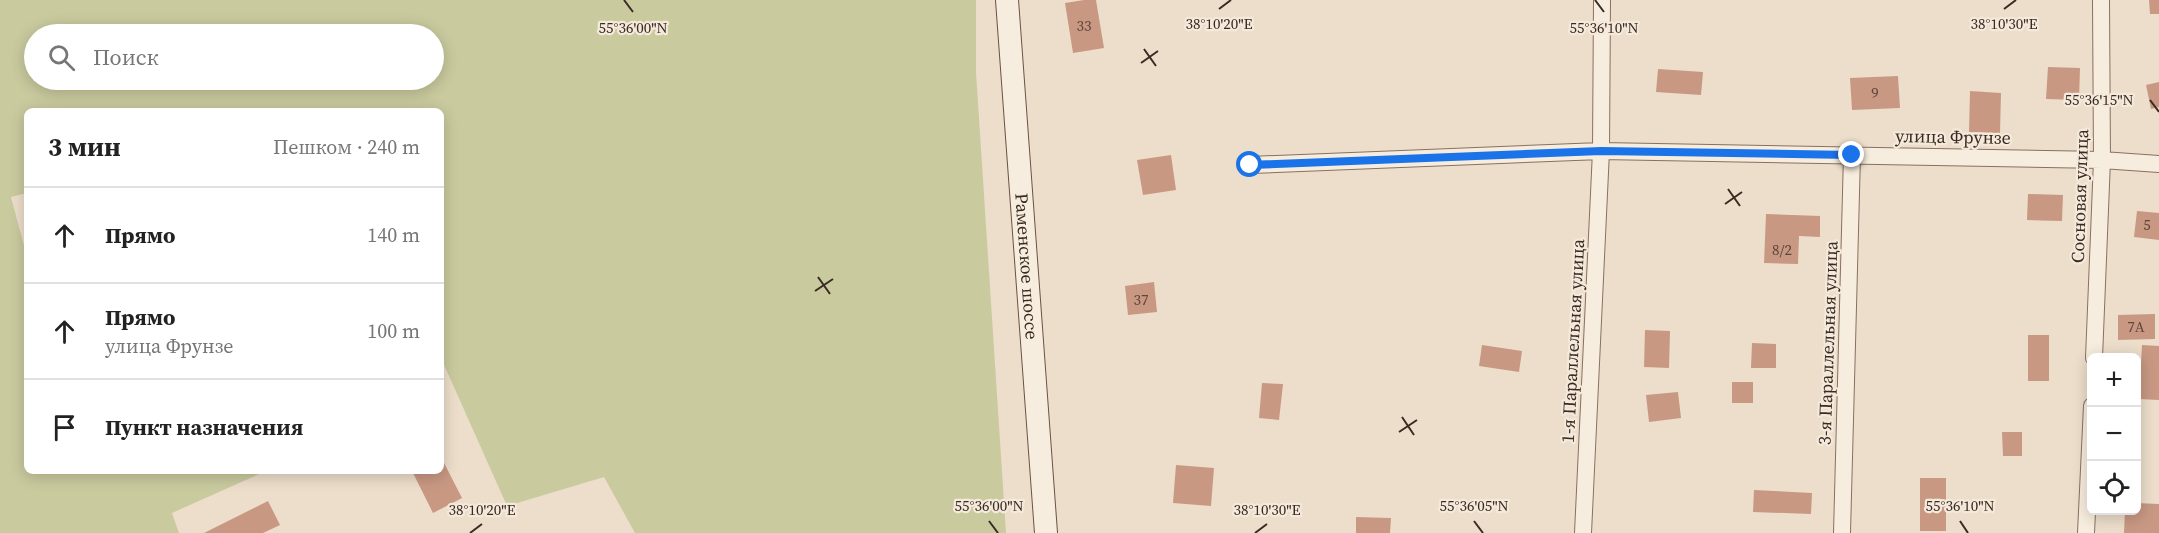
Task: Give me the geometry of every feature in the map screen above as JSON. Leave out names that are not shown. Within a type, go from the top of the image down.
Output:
[{"type":"main road","name":"Раменское шоссе","points":[[1007,0],[1046,533]]},
{"type":"street","name":"1-я Параллельная улица","points":[[1583,533],[1601,151],[1602,0]]},
{"type":"street","name":"Сосновая улица","points":[[2094,353],[2102,160],[2101,0]]},
{"type":"street","name":"улица Фрунзе","points":[[1250,165],[1601,151],[2102,160],[2159,164]]},
{"type":"street","name":"3-я Параллельная улица","points":[[1842,533],[1852,155]]},
{"type":"street","points":[[2086,533],[2091,407]]},
{"type":"green space","points":[[0,0],[976,0],[976,72],[1006,533],[635,533],[604,477],[507,506],[444,365],[444,108],[24,108],[24,194],[11,197],[24,246],[24,474],[259,474],[172,513],[179,533],[0,533]]},
{"type":"building","points":[[1096,0],[1104,48],[1073,53],[1065,3]]},
{"type":"building","points":[[2149,0],[2159,0],[2159,14],[2150,14]]},
{"type":"building","points":[[2048,67],[2080,68],[2079,100],[2046,99]]},
{"type":"building","points":[[1658,69],[1703,72],[1701,95],[1656,92]]},
{"type":"building","points":[[1898,76],[1900,108],[1852,110],[1850,78]]},
{"type":"building","points":[[2159,82],[2159,107],[2151,109],[2146,85]]},
{"type":"building","points":[[1970,91],[2001,93],[2000,133],[1969,132]]},
{"type":"building","points":[[1171,155],[1176,190],[1143,195],[1137,160]]},
{"type":"building","points":[[2028,194],[2063,195],[2062,221],[2027,220]]},
{"type":"building","points":[[2137,211],[2159,213],[2159,240],[2134,237]]},
{"type":"building","points":[[1766,214],[1820,216],[1820,237],[1799,236],[1798,264],[1764,263]]},
{"type":"building","points":[[1154,282],[1157,312],[1128,315],[1125,286]]},
{"type":"building","points":[[2155,314],[2155,339],[2118,340],[2118,315]]},
{"type":"building","points":[[1645,330],[1670,331],[1669,368],[1644,367]]},
{"type":"building","points":[[2028,335],[2049,335],[2049,381],[2028,381]]},
{"type":"building","points":[[1752,343],[1776,344],[1776,368],[1751,368]]},
{"type":"building","points":[[1482,345],[1522,351],[1519,372],[1479,366]]},
{"type":"building","points":[[2142,345],[2159,346],[2159,400],[2141,399]]},
{"type":"building","points":[[1732,382],[1753,382],[1753,403],[1732,403]]},
{"type":"building","points":[[1262,383],[1283,384],[1279,420],[1259,418]]},
{"type":"building","points":[[1678,392],[1681,418],[1649,422],[1646,395]]},
{"type":"building","points":[[2002,432],[2022,432],[2022,456],[2003,456]]},
{"type":"building","points":[[444,463],[462,498],[433,513],[414,474],[444,474]]},
{"type":"building","points":[[1176,465],[1214,468],[1211,506],[1173,503]]},
{"type":"building","points":[[1920,478],[1946,478],[1946,531],[1920,531]]},
{"type":"building","points":[[1754,490],[1812,493],[1811,514],[1753,512]]},
{"type":"building","points":[[268,501],[280,525],[263,533],[204,533]]},
{"type":"building","points":[[2141,503],[2159,504],[2159,533],[2124,533],[2125,515],[2141,515]]},
{"type":"building","points":[[1356,517],[1391,518],[1390,533],[1356,533]]},
{"type":"route","points":[[1250,165],[1601,151],[1852,155]]}]
